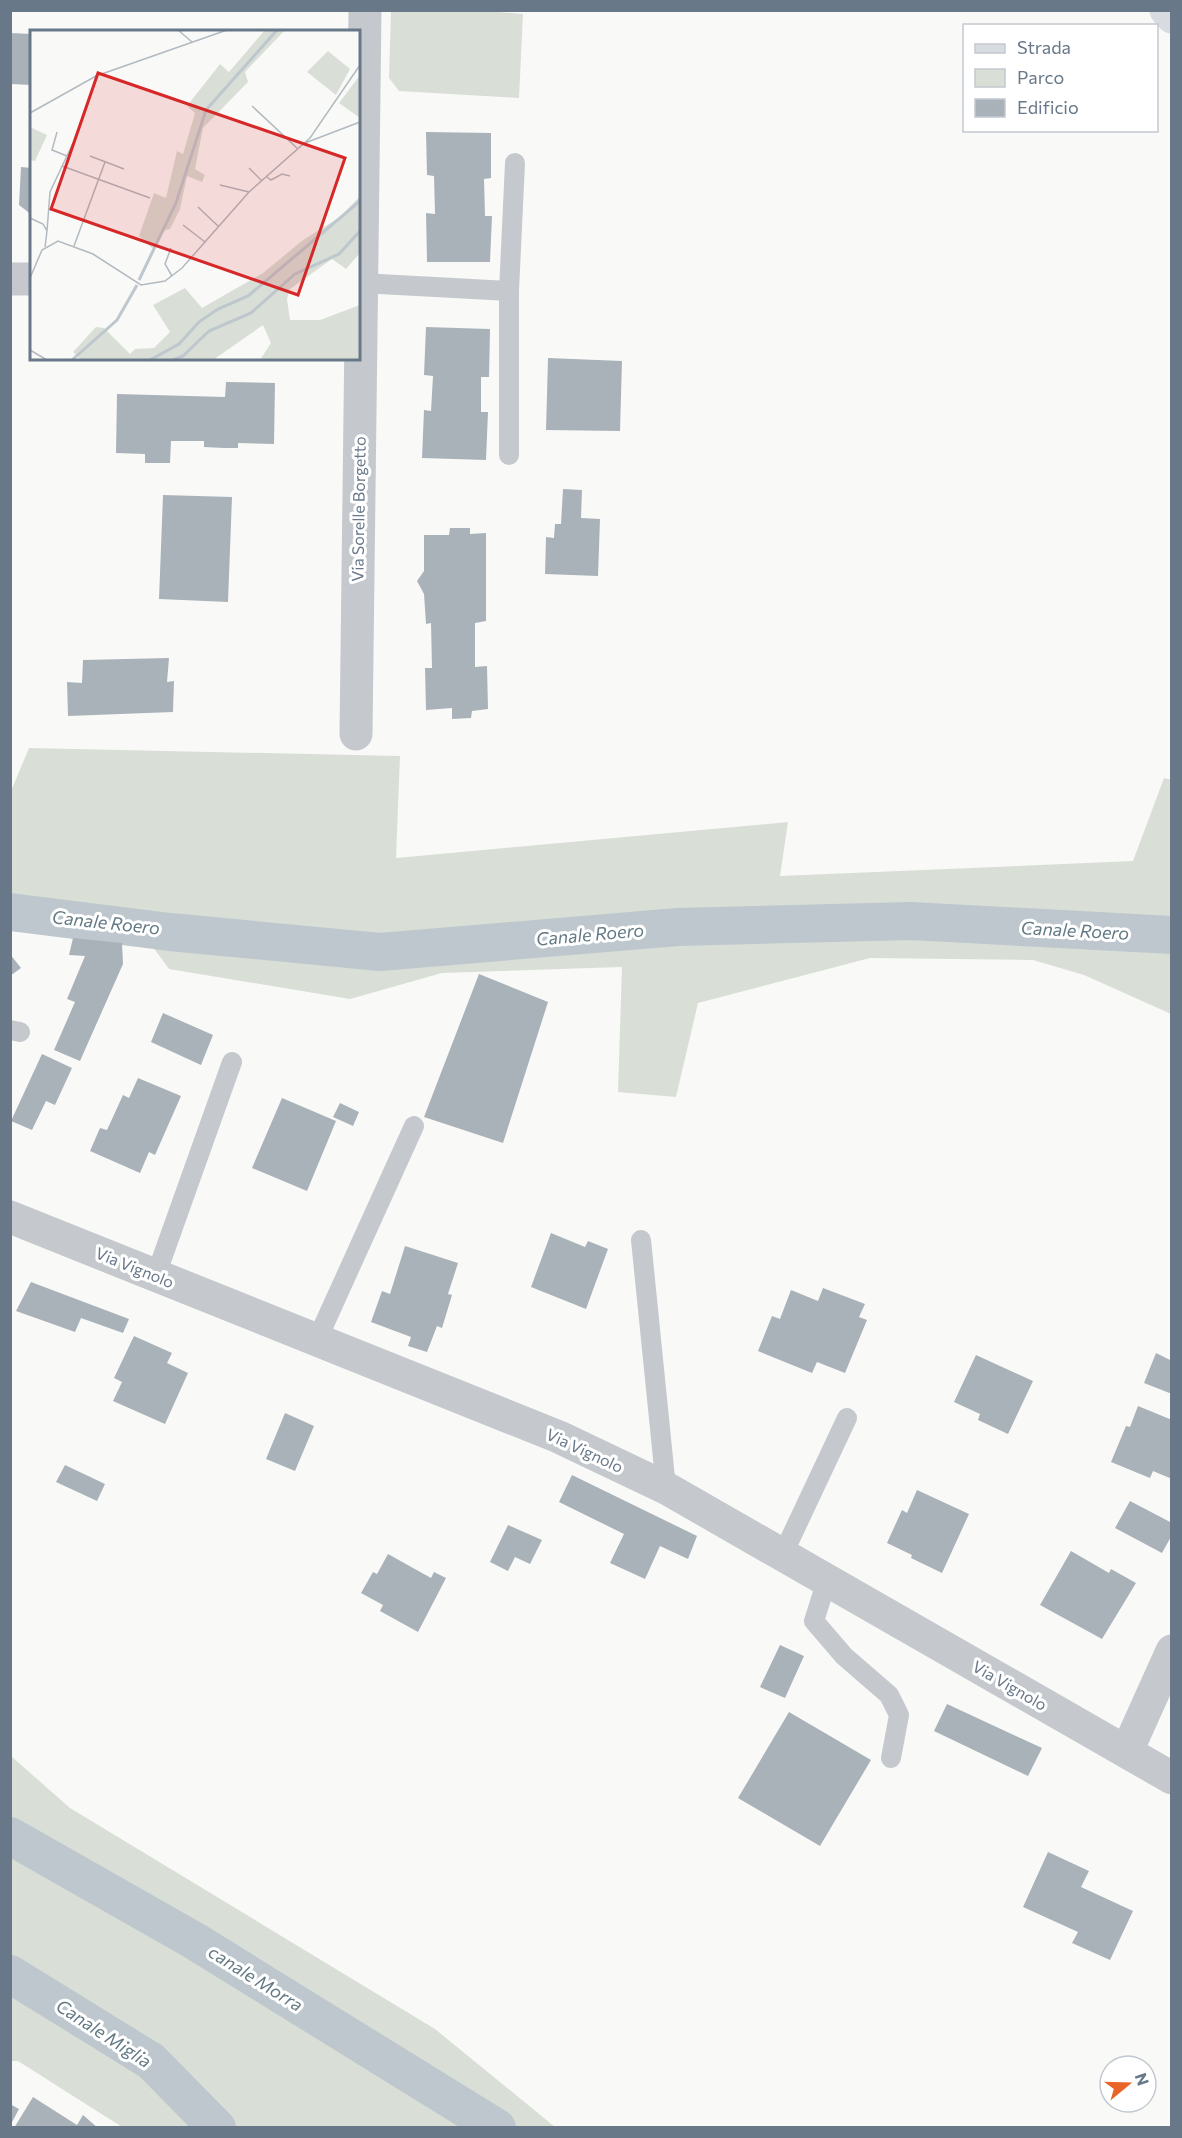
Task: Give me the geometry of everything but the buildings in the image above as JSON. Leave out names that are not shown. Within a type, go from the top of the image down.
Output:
[{"type":"main road","points":[[1166,10],[1172,17]]},
{"type":"street","name":"Via Sorelle Borgetto","points":[[360,283],[365,10]]},
{"type":"street","points":[[10,279],[30,279]]},
{"type":"street","name":"Via Sorelle Borgetto","points":[[356,734],[359,360]]},
{"type":"street","name":"Via Vignolo","points":[[10,1216],[559,1437],[666,1488],[1172,1778]]},
{"type":"street","points":[[1127,1751],[1172,1651]]},
{"type":"lane","points":[[509,455],[509,291],[515,163]]},
{"type":"lane","points":[[360,283],[509,291]]},
{"type":"lane","points":[[156,1275],[232,1062]]},
{"type":"lane","points":[[317,1340],[414,1126]]},
{"type":"lane","points":[[641,1240],[666,1488]]},
{"type":"lane","points":[[783,1554],[847,1418]]},
{"type":"lane","points":[[827,1580],[814,1621],[844,1656],[890,1695],[899,1715],[891,1758]]},
{"type":"green space","points":[[391,11],[485,11],[523,14],[519,98],[399,91],[389,78]]},
{"type":"green space","points":[[29,748],[400,756],[396,858],[788,822],[780,876],[1133,861],[1164,778],[1172,780],[1171,1014],[1084,975],[1033,960],[870,958],[698,1003],[676,1097],[618,1092],[622,967],[442,973],[350,999],[169,969],[128,913],[11,906],[11,791]]},
{"type":"green space","points":[[11,1756],[70,1808],[435,2029],[555,2127],[122,2127],[18,2061],[11,2061]]},
{"type":"waterway","name":"Canale Roero","points":[[10,912],[170,932],[380,952],[678,927],[911,921],[1172,935]]},
{"type":"waterway","name":"canale Morra","points":[[10,1836],[193,1940],[497,2128]]},
{"type":"waterway","name":"Canale Miglia","points":[[10,1974],[151,2061],[217,2128]]}]
